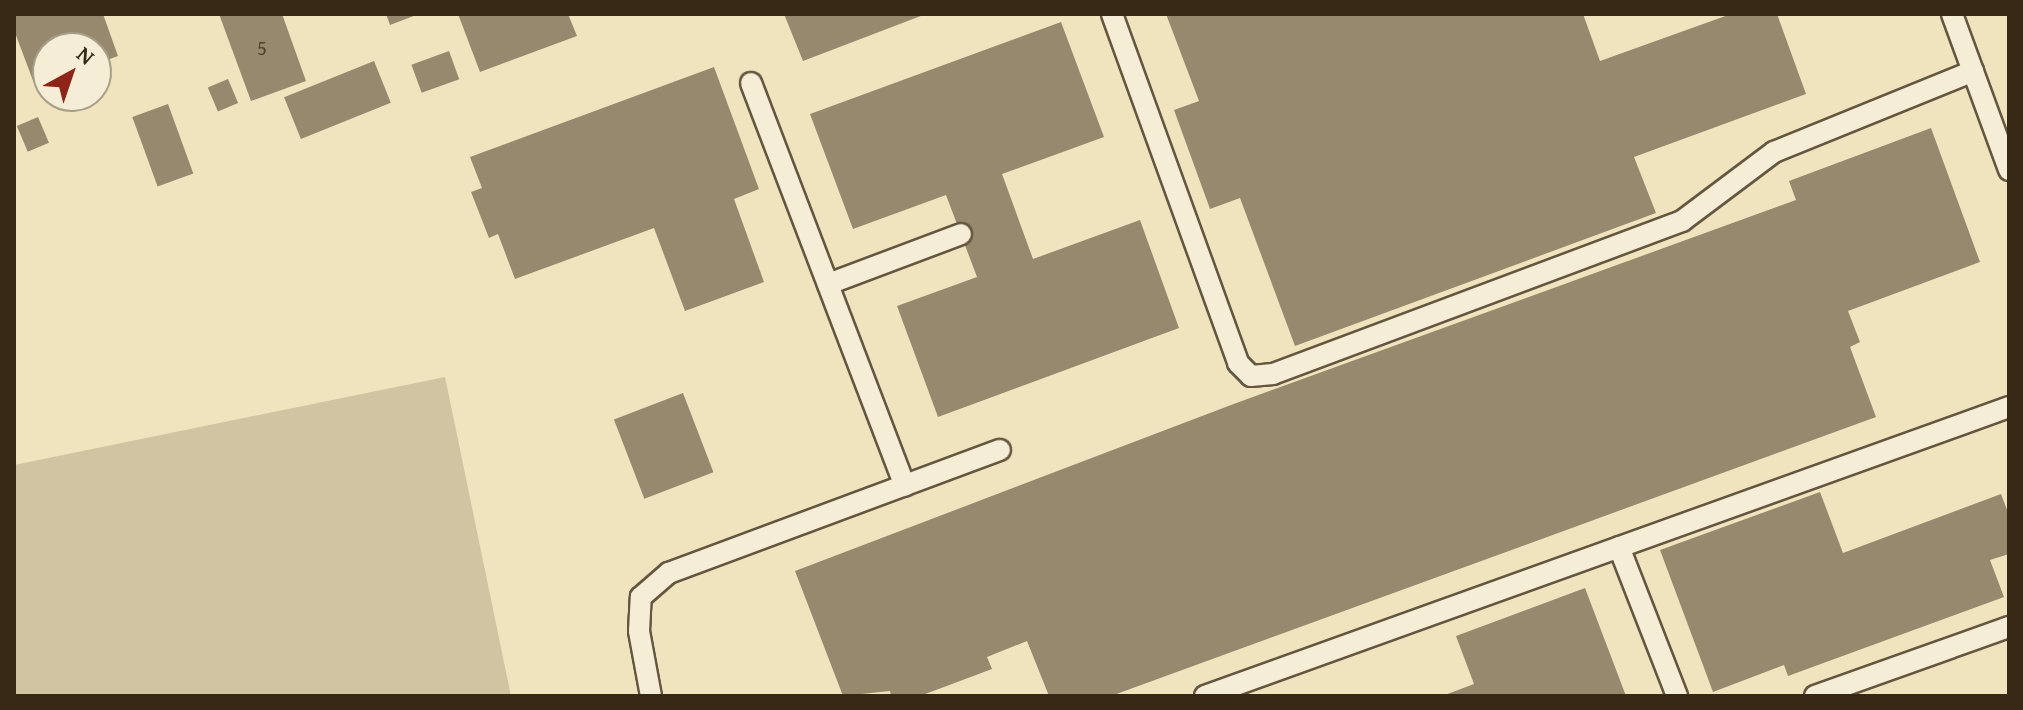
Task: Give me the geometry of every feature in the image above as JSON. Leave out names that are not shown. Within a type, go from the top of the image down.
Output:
[{"type":"lane","points":[[1112,14],[1238,363],[1251,376],[1273,374],[1682,221],[1774,152],[1973,71]]},
{"type":"lane","points":[[1952,14],[2009,170]]},
{"type":"lane","points":[[751,83],[905,486]]},
{"type":"lane","points":[[828,284],[961,234]]},
{"type":"lane","points":[[1205,696],[2009,407]]},
{"type":"lane","points":[[651,696],[639,631],[641,597],[669,573],[1000,450]]},
{"type":"lane","points":[[1619,547],[1677,696]]},
{"type":"lane","points":[[1815,696],[2009,627]]},
{"type":"shaded area","points":[[445,377],[511,696],[14,696],[14,465]]},
{"type":"building","points":[[14,14],[103,14],[109,32],[32,32],[32,78],[14,30]]},
{"type":"building","points":[[219,14],[282,14],[306,81],[251,101]]},
{"type":"building","points":[[386,14],[419,14],[390,25]]},
{"type":"building","points":[[458,14],[568,14],[577,36],[480,72]]},
{"type":"building","points":[[784,14],[926,14],[803,61]]},
{"type":"building","points":[[1166,14],[1583,14],[1600,61],[1731,14],[1777,14],[1806,94],[1634,157],[1656,213],[1295,346],[1240,198],[1210,209],[1174,110],[1199,101]]},
{"type":"building","points":[[1061,22],[1104,137],[1002,174],[1033,259],[1140,220],[1179,328],[938,417],[897,306],[977,277],[946,195],[853,229],[810,114]]},
{"type":"building","points":[[112,39],[118,56],[112,58]]},
{"type":"building","points":[[449,51],[459,79],[422,93],[411,65]]},
{"type":"building","points":[[374,61],[391,103],[301,139],[284,97]]},
{"type":"building","points":[[714,67],[759,189],[734,199],[764,282],[685,311],[654,228],[515,279],[498,234],[489,238],[471,192],[482,188],[470,157]]},
{"type":"building","points":[[228,79],[238,103],[218,112],[208,88]]},
{"type":"building","points":[[168,104],[193,174],[158,187],[132,117]]},
{"type":"building","points":[[38,117],[49,143],[28,152],[17,126]]},
{"type":"building","points":[[1931,128],[1980,262],[1848,311],[1860,342],[1850,347],[1876,417],[1111,696],[1049,696],[1027,641],[987,657],[992,669],[920,696],[891,696],[890,691],[843,696],[795,571],[1231,405],[1796,200],[1789,181]]},
{"type":"building","points":[[683,393],[713,472],[644,499],[614,420]]},
{"type":"building","points":[[1820,492],[1843,553],[2001,494],[2009,515],[2009,554],[1990,560],[2004,597],[1788,676],[1784,665],[1713,692],[1660,550]]},
{"type":"building","points":[[1585,588],[1626,696],[1442,696],[1474,684],[1456,636]]}]
